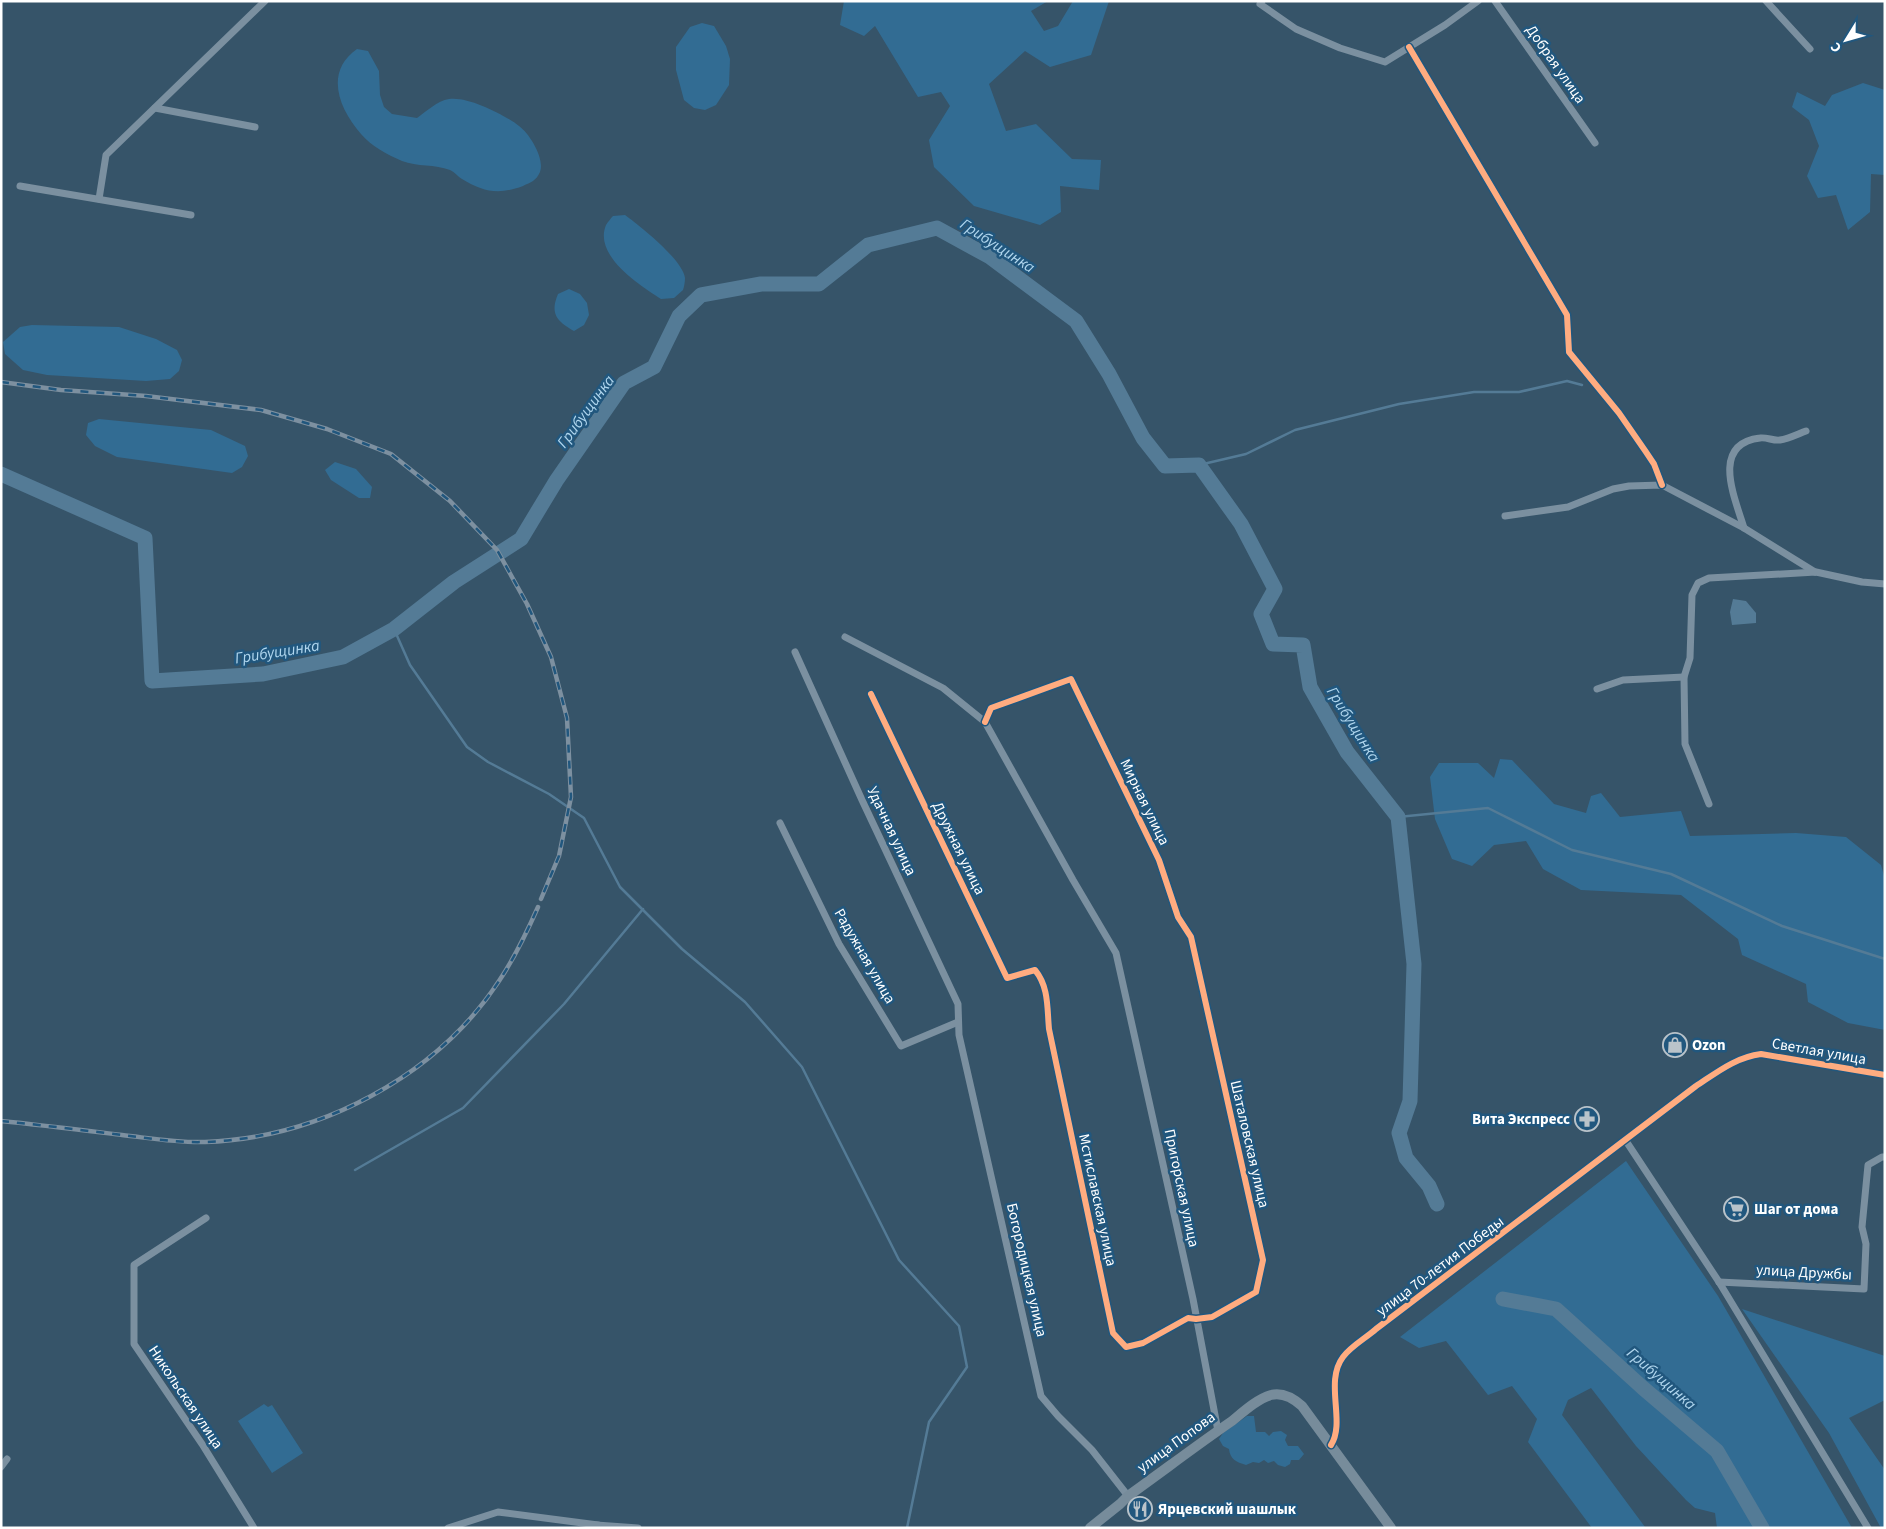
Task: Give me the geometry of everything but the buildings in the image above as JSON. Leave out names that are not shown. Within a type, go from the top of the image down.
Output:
[{"type":"street","points":[[99,199],[106,155],[265,1]]},
{"type":"street","points":[[1261,2],[1296,29],[1340,48],[1385,62],[1445,25],[1478,1]]},
{"type":"street","name":"Добрая улица","points":[[1495,1],[1595,143]]},
{"type":"street","points":[[1766,1],[1810,49]]},
{"type":"street","points":[[1409,47],[1567,315],[1569,352],[1619,414],[1646,452],[1654,464],[1662,485]]},
{"type":"street","points":[[155,108],[255,127]]},
{"type":"street","points":[[20,186],[191,215]]},
{"type":"street","points":[[1744,528],[1729,470],[1731,458],[1736,450],[1750,440],[1762,437],[1779,440],[1806,431]]},
{"type":"street","points":[[1505,516],[1568,507],[1613,489],[1629,486],[1662,485],[1744,528],[1816,572],[1862,582],[1885,584]]},
{"type":"street","points":[[1708,804],[1685,744],[1684,677],[1690,658],[1692,596],[1698,583],[1709,578],[1816,572]]},
{"type":"street","points":[[845,637],[943,688],[985,722]]},
{"type":"street","name":"Удачная улица","points":[[795,652],[958,1004],[958,1022]]},
{"type":"street","points":[[1597,689],[1623,680],[1684,677]]},
{"type":"street","name":"Мирная улица","points":[[985,722],[991,708],[1070,679],[1160,860],[1178,917],[1191,937]]},
{"type":"street","name":"Дружная улица","points":[[871,694],[1007,978],[1035,970],[1041,978]]},
{"type":"street","name":"Пригорская улица","points":[[985,722],[1116,953],[1196,1319],[1218,1431]]},
{"type":"street","name":"Радужная улица","points":[[780,823],[839,944],[901,1046],[958,1022]]},
{"type":"street","name":"Шаталовская улица","points":[[1191,937],[1263,1260],[1256,1292],[1212,1317],[1196,1319]]},
{"type":"street","name":"Мстиславская улица","points":[[1041,978],[1046,994],[1049,1029],[1113,1333],[1126,1347],[1143,1343],[1188,1318],[1196,1319]]},
{"type":"street","name":"Богородицкая улица","points":[[958,1022],[961,1044],[1041,1396],[1092,1450],[1128,1496]]},
{"type":"street","name":"Светлая улица","points":[[1626,1141],[1696,1086],[1747,1056],[1761,1054],[1885,1075]]},
{"type":"street","points":[[1626,1141],[1719,1282],[1868,1528]]},
{"type":"street","name":"улица 70-летия Победы","points":[[1331,1444],[1336,1435],[1335,1373],[1343,1356],[1376,1329],[1626,1141]]},
{"type":"street","name":"улица Дружбы","points":[[1719,1282],[1864,1289],[1866,1244],[1862,1227],[1868,1165],[1885,1157]]},
{"type":"street","name":"Никольская улица","points":[[206,1218],[134,1265],[134,1344],[202,1444],[254,1528]]},
{"type":"street","name":"улица Попова","points":[[1090,1528],[1128,1496],[1269,1395],[1286,1395],[1294,1399],[1302,1406],[1331,1444]]},
{"type":"street","points":[[1331,1444],[1392,1528]]},
{"type":"street","points":[[1,1468],[7,1459]]},
{"type":"street","points":[[448,1528],[498,1512],[598,1525],[638,1528]]},
{"type":"street","points":[[588,1528],[598,1525]]},
{"type":"shaded area","points":[[844,1],[1048,1],[1031,11],[1044,31],[1058,26],[1073,1],[1109,1],[1091,55],[1050,67],[1025,51],[989,84],[1006,131],[1036,124],[1072,159],[1101,160],[1099,190],[1060,186],[1061,212],[1040,225],[974,206],[934,167],[929,140],[950,106],[941,92],[918,97],[875,26],[864,36],[840,25]]},
{"type":"shaded area","points":[[702,23],[714,26],[726,46],[730,59],[729,85],[716,105],[705,110],[694,108],[684,100],[676,70],[676,47],[690,27]]},
{"type":"shaded area","points":[[357,49],[368,51],[379,71],[380,95],[384,107],[392,114],[417,118],[436,104],[449,99],[466,100],[486,107],[513,122],[528,135],[536,147],[540,160],[541,167],[537,177],[533,181],[514,189],[491,191],[477,187],[450,170],[408,163],[391,156],[375,146],[353,124],[341,102],[338,91],[338,79],[341,68],[347,58]]},
{"type":"shaded area","points":[[1863,83],[1885,90],[1885,175],[1871,174],[1870,212],[1848,230],[1836,195],[1818,198],[1807,176],[1819,146],[1809,120],[1792,107],[1797,92],[1825,106],[1832,95]]},
{"type":"shaded area","points":[[625,215],[660,244],[677,262],[685,278],[683,290],[674,298],[661,299],[631,278],[612,259],[606,248],[604,237],[606,225],[613,216]]},
{"type":"shaded area","points":[[569,289],[580,294],[587,303],[589,315],[584,325],[574,331],[559,320],[555,311],[558,294]]},
{"type":"shaded area","points":[[32,325],[119,327],[156,339],[177,350],[182,360],[179,371],[170,379],[146,381],[47,375],[23,370],[5,354],[3,342],[20,327]]},
{"type":"shaded area","points":[[99,419],[211,430],[245,446],[248,456],[242,467],[232,473],[117,457],[95,446],[86,435],[88,423]]},
{"type":"shaded area","points":[[335,462],[356,469],[372,487],[370,498],[359,498],[331,480],[325,470]]},
{"type":"shaded area","points":[[1733,599],[1746,601],[1756,613],[1756,623],[1732,625],[1730,612]]},
{"type":"shaded area","points":[[1500,759],[1512,760],[1554,804],[1586,813],[1591,796],[1601,793],[1620,817],[1681,811],[1690,836],[1796,833],[1846,837],[1881,865],[1885,879],[1885,1030],[1848,1023],[1808,1002],[1806,984],[1742,955],[1738,939],[1681,895],[1581,890],[1543,869],[1526,841],[1494,845],[1472,866],[1452,859],[1435,819],[1430,777],[1439,763],[1478,763],[1494,778]]},
{"type":"shaded area","points":[[1626,1161],[1718,1296],[1852,1528],[1717,1528],[1715,1513],[1695,1508],[1686,1500],[1636,1446],[1591,1388],[1568,1400],[1562,1415],[1645,1527],[1592,1528],[1528,1442],[1537,1419],[1512,1386],[1488,1395],[1446,1341],[1419,1348],[1400,1337]]},
{"type":"shaded area","points":[[1742,1309],[1885,1356],[1885,1400],[1849,1418],[1885,1470],[1885,1528],[1881,1528],[1829,1433]]},
{"type":"shaded area","points":[[264,1404],[268,1407],[272,1405],[303,1453],[272,1473],[238,1421]]},
{"type":"shaded area","points":[[1247,1416],[1254,1416],[1256,1432],[1265,1432],[1269,1436],[1273,1432],[1281,1431],[1287,1435],[1285,1440],[1288,1446],[1298,1446],[1304,1454],[1299,1460],[1291,1460],[1290,1464],[1285,1467],[1278,1465],[1274,1461],[1268,1463],[1264,1460],[1259,1463],[1253,1462],[1246,1465],[1236,1461],[1232,1458],[1229,1449],[1223,1446],[1219,1439],[1223,1433]]},
{"type":"waterway","name":"Грибущинка","points":[[1,474],[145,538],[152,681],[263,674],[343,657],[394,629],[454,582],[521,539],[556,481],[624,383],[654,367],[679,316],[701,295],[761,284],[819,284],[868,245],[937,228],[990,257],[1076,321],[1109,374],[1143,438],[1165,466],[1199,465],[1241,524],[1275,589],[1261,614],[1273,644],[1303,645],[1310,687],[1347,752],[1398,817],[1414,964],[1410,1101],[1399,1133],[1406,1158],[1429,1186],[1437,1204]]},
{"type":"waterway","points":[[1199,465],[1246,454],[1295,430],[1399,404],[1474,392],[1519,392],[1567,381],[1582,385]]},
{"type":"waterway","points":[[394,629],[410,665],[467,747],[488,762],[549,794],[584,818],[620,887],[682,949],[745,1002],[802,1067],[899,1260],[959,1326],[967,1367],[929,1422],[907,1528]]},
{"type":"waterway","points":[[1398,817],[1488,808],[1572,850],[1671,874],[1782,926],[1885,959]]},
{"type":"waterway","points":[[355,1170],[463,1108],[564,1004],[643,909]]},
{"type":"waterway","name":"Грибущинка","points":[[1503,1299],[1556,1309],[1643,1388],[1717,1451],[1762,1528]]},
{"type":"railway","points":[[1,382],[61,390],[146,396],[261,410],[327,429],[391,454],[450,501],[497,550],[527,604],[551,657],[567,718],[571,797],[559,856],[541,899]]},
{"type":"railway","points":[[1,1121],[163,1140],[205,1142],[248,1138],[290,1129],[332,1115],[371,1096],[408,1073],[443,1046],[473,1015],[499,981],[538,907]]},
{"type":"cycle path","points":[[1409,47],[1567,315],[1569,352],[1619,413],[1654,464],[1662,485]]},
{"type":"cycle path","points":[[871,694],[1007,978],[1035,970],[1043,983],[1049,1029],[1113,1333],[1126,1347],[1143,1343],[1188,1318],[1212,1317],[1256,1292],[1263,1260],[1191,937],[1178,917],[1159,860],[1071,679],[991,708],[985,722]]},
{"type":"cycle path","points":[[1331,1445],[1337,1425],[1335,1378],[1343,1357],[1350,1349],[1696,1086],[1743,1058],[1761,1054],[1885,1075]]},
{"type":"place","name":"Ozon","points":[[1675,1045]]},
{"type":"place","name":"Вита Экспресс","points":[[1587,1119]]},
{"type":"place","name":"Шаг от дома","points":[[1736,1209]]},
{"type":"place","name":"Ярцевский шашлык","points":[[1140,1509]]}]
